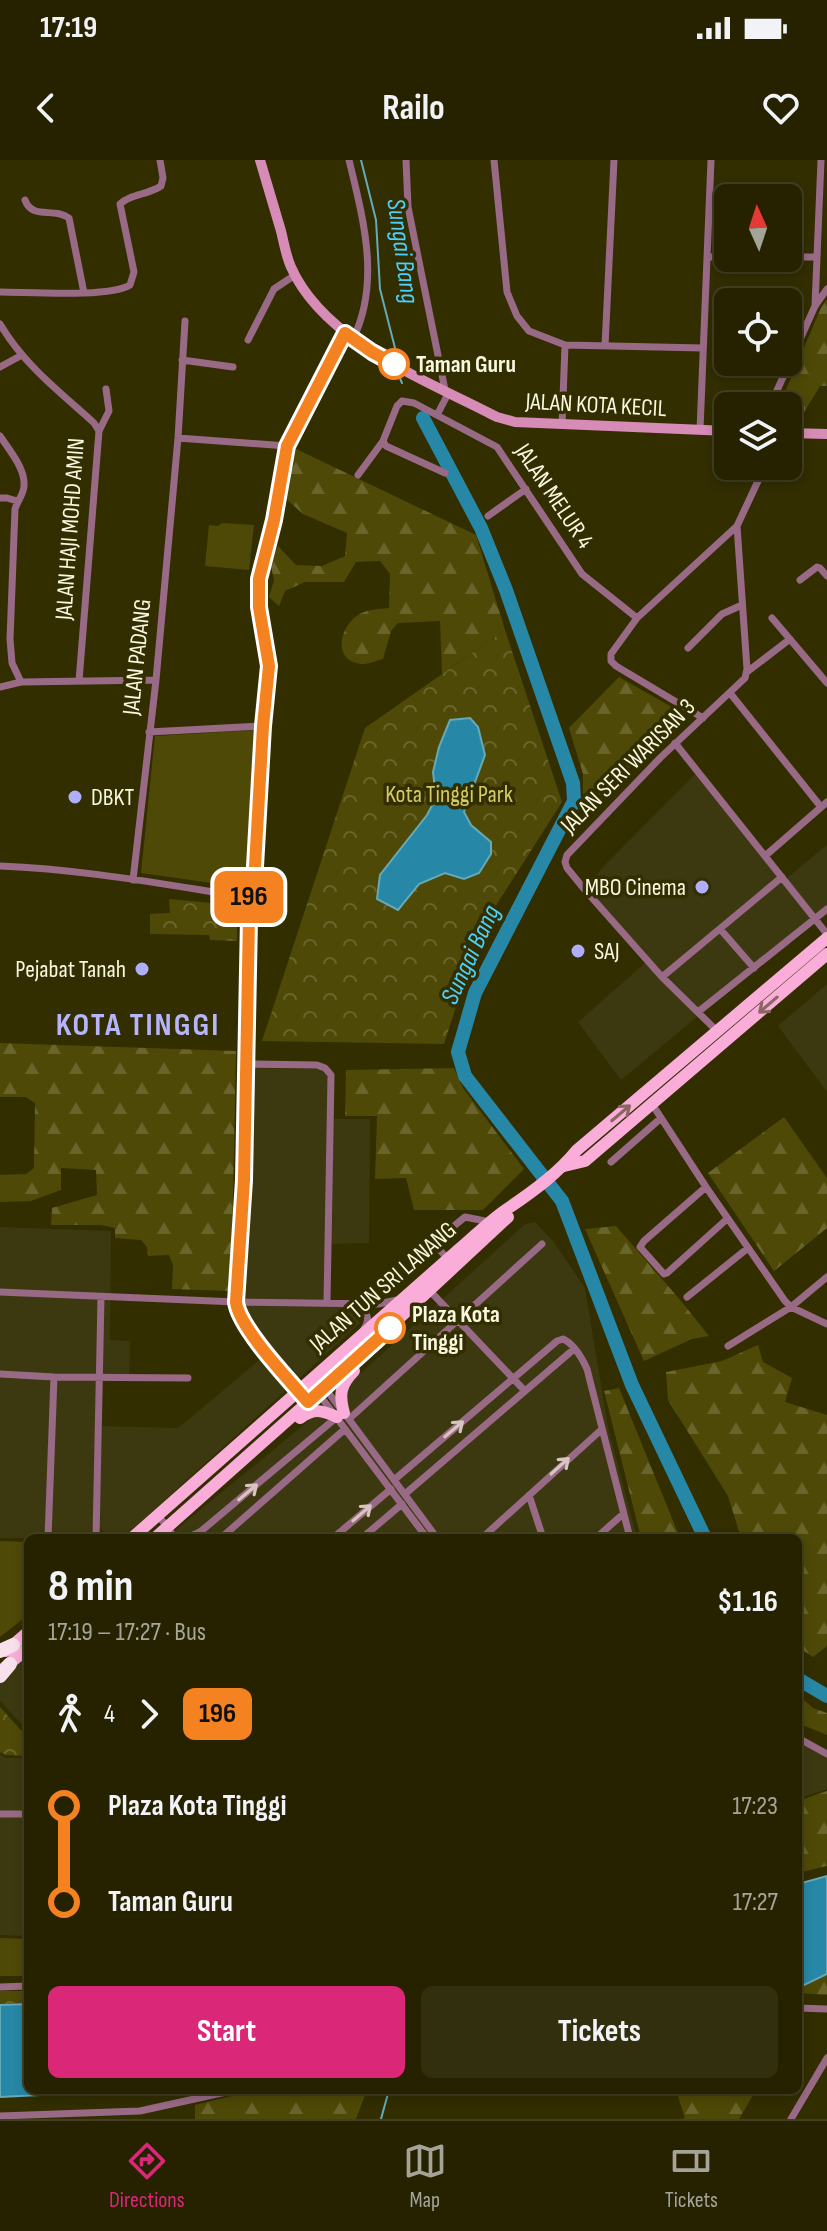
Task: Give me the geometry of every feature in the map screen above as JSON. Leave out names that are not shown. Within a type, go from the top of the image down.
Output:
[{"type":"main road","name":"JALAN TUN SRI LANANG","points":[[136,1534],[490,1222],[564,1166],[577,1150],[827,936]]},
{"type":"main road","name":"JALAN TUN SRI LANANG","points":[[564,1166],[585,1161],[827,954]]},
{"type":"main road","name":"JALAN TUN SRI LANANG","points":[[171,1532],[514,1212],[523,1200]]},
{"type":"main road","points":[[274,1433],[311,1411],[343,1416],[342,1384],[386,1340],[391,1327]]},
{"type":"main road","points":[[7,1659],[24,1637]]},
{"type":"street","points":[[0,292],[84,293],[126,288],[133,281],[134,272],[120,204],[161,186],[160,160]]},
{"type":"street","name":"JALAN KOTA KECIL","points":[[260,160],[290,265],[301,287],[317,307],[372,352],[497,417],[531,424],[714,430]]},
{"type":"street","points":[[246,904],[254,884],[269,666],[258,587],[287,446],[349,336],[360,325],[367,294],[369,265],[349,160]]},
{"type":"street","points":[[406,160],[408,207],[447,391],[437,415]]},
{"type":"street","points":[[494,160],[507,292],[522,324],[529,331],[565,345],[703,348]]},
{"type":"street","points":[[605,346],[614,160]]},
{"type":"street","points":[[700,430],[711,160]]},
{"type":"street","points":[[815,306],[821,160]]},
{"type":"street","points":[[25,200],[32,211],[62,213],[69,218],[84,293]]},
{"type":"street","points":[[707,257],[714,257]]},
{"type":"street","points":[[802,257],[817,257]]},
{"type":"street","points":[[248,340],[274,289],[295,275]]},
{"type":"street","points":[[776,392],[815,306],[827,289]]},
{"type":"street","name":"JALAN PADANG","points":[[133,880],[156,680],[178,438],[185,321]]},
{"type":"street","name":"JALAN HAJI MOHD AMIN","points":[[0,324],[41,376],[99,431],[79,681]]},
{"type":"street","points":[[562,425],[565,345]]},
{"type":"street","points":[[0,367],[22,355]]},
{"type":"street","points":[[182,360],[233,367]]},
{"type":"street","points":[[99,431],[109,411],[106,389]]},
{"type":"street","name":"JALAN MELUR 4","points":[[383,441],[402,401],[414,403],[497,447],[587,580],[637,618]]},
{"type":"street","points":[[802,433],[827,434]]},
{"type":"street","points":[[0,436],[23,473],[23,493],[17,501],[10,639],[13,665],[21,682]]},
{"type":"street","points":[[178,438],[287,446]]},
{"type":"street","points":[[358,475],[383,441],[386,446],[445,473]]},
{"type":"street","points":[[703,718],[613,664],[610,657],[637,618],[737,526],[758,480]]},
{"type":"street","points":[[488,516],[526,489]]},
{"type":"street","points":[[0,498],[17,501]]},
{"type":"street","points":[[737,526],[747,672]]},
{"type":"street","points":[[800,580],[818,567],[827,576]]},
{"type":"street","points":[[688,648],[722,614],[742,605]]},
{"type":"street","points":[[772,618],[827,683]]},
{"type":"street","name":"JALAN SERI WARISAN 3","points":[[717,1031],[662,977],[585,890],[565,862],[567,855],[675,743],[743,681],[747,672],[790,639]]},
{"type":"street","points":[[0,687],[21,682],[156,680]]},
{"type":"street","points":[[730,693],[824,805],[765,856]]},
{"type":"street","points":[[149,732],[263,726]]},
{"type":"street","points":[[675,743],[827,936]]},
{"type":"street","points":[[0,866],[48,868],[233,895],[246,904],[249,918],[244,1180],[236,1302],[241,1318],[268,1355],[322,1390],[434,1534]]},
{"type":"street","points":[[662,977],[782,877]]},
{"type":"street","points":[[698,1012],[827,909]]},
{"type":"street","points":[[721,930],[754,968]]},
{"type":"street","points":[[245,1064],[317,1065],[331,1075],[327,1302]]},
{"type":"street","points":[[652,1104],[727,1219],[791,1307],[827,1324]]},
{"type":"street","points":[[611,1162],[661,1118]]},
{"type":"street","points":[[706,1187],[640,1247],[665,1274],[727,1219]]},
{"type":"street","points":[[448,1259],[436,1246],[438,1239],[465,1217],[490,1222]]},
{"type":"street","points":[[195,1534],[458,1321],[542,1244]]},
{"type":"street","points":[[687,1297],[748,1248]]},
{"type":"street","points":[[728,1346],[791,1307],[827,1277]]},
{"type":"street","points":[[430,1291],[525,1391]]},
{"type":"street","points":[[0,1292],[236,1302],[347,1303],[385,1303],[407,1295]]},
{"type":"street","points":[[96,1534],[101,1297]]},
{"type":"street","points":[[347,1303],[364,1311],[368,1317],[366,1326],[355,1340]]},
{"type":"street","points":[[394,1480],[560,1339],[565,1340],[587,1369],[629,1534]]},
{"type":"street","points":[[405,1494],[574,1349]]},
{"type":"street","points":[[0,1376],[188,1378]]},
{"type":"street","points":[[48,1534],[54,1377]]},
{"type":"street","points":[[307,1382],[308,1402]]},
{"type":"street","points":[[343,1416],[345,1429],[424,1534]]},
{"type":"street","points":[[226,1534],[345,1429]]},
{"type":"street","points":[[486,1534],[601,1430]]},
{"type":"street","points":[[338,1534],[391,1489]]},
{"type":"street","points":[[529,1495],[542,1534]]},
{"type":"street","points":[[367,1534],[402,1504]]},
{"type":"street","points":[[600,1534],[623,1514]]},
{"type":"street","points":[[157,1515],[171,1532]]},
{"type":"street","points":[[802,1740],[827,1754]]},
{"type":"street","points":[[0,1814],[24,1814]]},
{"type":"street","points":[[0,1987],[24,1986]]},
{"type":"street","points":[[802,2008],[827,2009]]},
{"type":"street","points":[[791,2119],[827,2058]]},
{"type":"street","points":[[0,2116],[140,2115],[220,2094]]},
{"type":"shaded area","points":[[700,769],[787,878],[827,845],[827,914],[621,1080],[578,1022],[645,963],[582,891]]},
{"type":"shaded area","points":[[827,984],[827,1092],[778,1026]]},
{"type":"shaded area","points":[[243,1068],[320,1069],[328,1077],[328,1119],[370,1119],[369,1243],[331,1244],[330,1306],[346,1306],[360,1323],[127,1534],[105,1534],[99,1527],[102,1426],[178,1428],[264,1356],[237,1319],[234,1309]]},
{"type":"shaded area","points":[[535,1222],[553,1241],[585,1288],[608,1427],[636,1534],[171,1534],[306,1423],[524,1225]]},
{"type":"shaded area","points":[[0,1227],[111,1231],[110,1340],[130,1341],[129,1381],[98,1380],[93,1534],[24,1534],[24,1538],[0,1538]]},
{"type":"shaded area","points":[[24,1658],[24,1727],[0,1701],[0,1681]]},
{"type":"shaded area","points":[[802,1736],[827,1750],[827,1789],[802,1798]]},
{"type":"shaded area","points":[[0,1754],[5,1758],[24,1758],[24,1936],[0,1935]]},
{"type":"green space","points":[[827,299],[827,386],[820,386],[802,415],[802,392],[785,392],[792,376],[802,376],[802,352]]},
{"type":"green space","points":[[294,448],[476,535],[505,630],[442,674],[440,621],[398,623],[391,631],[383,659],[366,664],[353,662],[342,649],[344,632],[349,624],[364,612],[389,608],[390,574],[380,561],[356,562],[344,582],[305,582],[285,591],[279,606],[269,597],[274,580],[270,562],[278,546],[296,565],[322,566],[345,556],[347,533],[303,514],[285,498]]},
{"type":"green space","points":[[209,525],[254,525],[249,570],[205,566]]},
{"type":"green space","name":"Kota Tinggi Park","points":[[505,630],[562,802],[481,929],[444,1044],[262,1041],[365,728]]},
{"type":"green space","points":[[619,677],[677,710],[679,720],[653,742],[596,807],[583,804],[583,774],[569,728]]},
{"type":"green space","points":[[256,730],[260,735],[247,888],[141,873],[155,736]]},
{"type":"green space","points":[[169,899],[223,904],[237,923],[237,941],[210,940],[209,935],[150,934],[150,914],[170,913]]},
{"type":"green space","points":[[0,1043],[236,1051],[231,1291],[172,1289],[173,1265],[169,1255],[148,1256],[147,1247],[141,1240],[115,1238],[115,1228],[51,1225],[52,1208],[97,1195],[96,1170],[61,1168],[61,1190],[31,1201],[0,1202],[0,1175],[26,1174],[34,1168],[35,1103],[26,1097],[0,1097]]},
{"type":"green space","points":[[454,1068],[463,1088],[524,1169],[483,1210],[414,1210],[406,1178],[375,1179],[377,1116],[345,1116],[346,1070]]},
{"type":"green space","points":[[784,1117],[827,1178],[827,1228],[774,1271],[708,1173]]},
{"type":"green space","points":[[616,1226],[709,1336],[692,1339],[644,1361],[585,1229]]},
{"type":"green space","points":[[758,1345],[763,1362],[792,1378],[785,1402],[827,1415],[827,1646],[813,1657],[802,1650],[802,1534],[740,1534],[728,1496],[668,1400],[666,1372],[722,1361]]},
{"type":"green space","points":[[619,1388],[678,1534],[640,1534],[604,1391]]},
{"type":"green space","points":[[0,1541],[24,1542],[24,1618],[0,1637]]},
{"type":"green space","points":[[802,1698],[813,1708],[827,1713],[827,1735],[802,1725]]},
{"type":"green space","points":[[0,1707],[24,1734],[24,1756],[0,1752]]},
{"type":"green space","points":[[827,1791],[827,1866],[802,1872],[802,1800]]},
{"type":"green space","points":[[0,1938],[24,1939],[24,1976],[0,1976]]},
{"type":"green space","points":[[827,1974],[827,1995],[802,1993],[802,1986]]},
{"type":"green space","points":[[0,1991],[24,1991],[24,2003],[0,2004]]},
{"type":"green space","points":[[240,2094],[365,2094],[356,2119],[195,2119],[195,2105]]},
{"type":"green space","points":[[677,2094],[754,2094],[739,2119],[682,2119],[685,2118]]},
{"type":"water","points":[[470,718],[478,727],[485,755],[464,812],[471,825],[491,842],[491,854],[479,873],[464,879],[445,873],[419,884],[398,910],[377,899],[380,875],[427,815],[436,798],[433,772],[450,720]]},
{"type":"water","points":[[827,1876],[827,1974],[802,1986],[802,1883]]},
{"type":"water","points":[[24,2004],[24,2094],[61,2094],[0,2097],[0,2005]]},
{"type":"waterway","name":"Sungai Bang","points":[[361,160],[376,220],[380,289],[395,348]]},
{"type":"waterway","name":"Sungai Bang","points":[[399,376],[402,383]]},
{"type":"waterway","name":"Sungai Bang","points":[[423,418],[481,528],[506,590],[573,783],[574,801],[475,993],[458,1052],[465,1076],[562,1201],[632,1385],[703,1534]]},
{"type":"waterway","name":"Sungai Bang","points":[[802,1681],[827,1696]]},
{"type":"waterway","points":[[381,2119],[388,2094]]},
{"type":"bus line","name":"196","points":[[390,1328],[308,1402],[241,1318],[236,1302],[244,1180],[249,918],[246,904],[254,884],[269,666],[259,607],[259,579],[274,520],[287,446],[345,333],[394,364]]},
{"type":"place","name":"Taman Guru","points":[[394,364]]},
{"type":"place","name":"DBKT","points":[[75,797]]},
{"type":"place","name":"MBO Cinema","points":[[702,887]]},
{"type":"place","name":"SAJ","points":[[578,951]]},
{"type":"place","name":"Pejabat Tanah","points":[[142,969]]},
{"type":"place","name":"Plaza Kota Tinggi","points":[[390,1328]]},
{"type":"district","name":"KOTA TINGGI","points":[[138,1025]]}]
